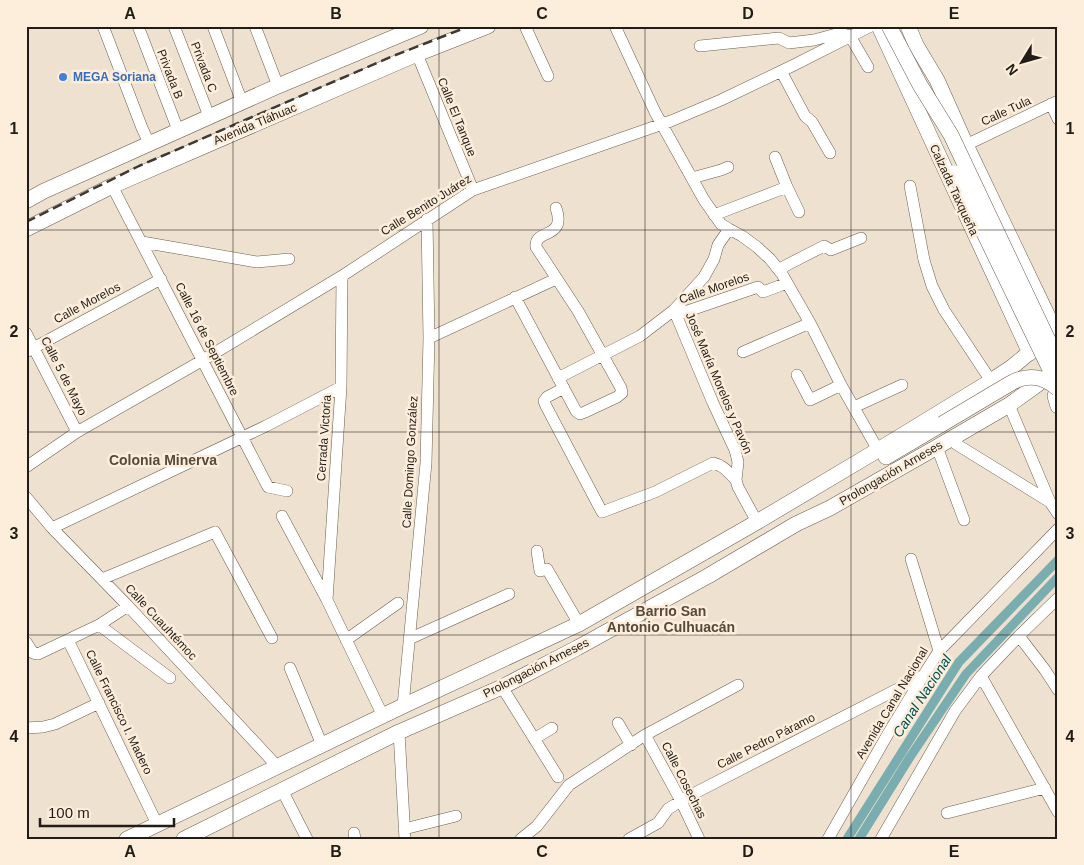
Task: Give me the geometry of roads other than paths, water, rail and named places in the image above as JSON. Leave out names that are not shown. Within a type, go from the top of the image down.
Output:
[{"type":"main road","name":"Avenida Tláhuac","points":[[26,201],[209,116],[421,26]]},
{"type":"main road","name":"Avenida Tláhuac","points":[[26,228],[112,186],[417,54],[488,26]]},
{"type":"main road","name":"Calzada Taxqueña","points":[[879,26],[1030,353]]},
{"type":"main road","name":"Calzada Taxqueña","points":[[889,26],[920,85],[951,135],[1058,361]]},
{"type":"main road","name":"Calzada Taxqueña","points":[[908,26],[928,82],[941,139],[955,173],[1055,385],[1055,396],[1058,406]]},
{"type":"main road","name":"Calzada Taxqueña","points":[[916,45],[937,80],[1038,297],[1056,330]]},
{"type":"main road","points":[[1012,313],[1018,318],[1031,318],[1039,309],[1038,297]]},
{"type":"main road","name":"Prolongación Arneses","points":[[126,839],[579,624],[757,522],[991,381],[1012,368],[1056,330]]},
{"type":"main road","name":"Prolongación Arneses","points":[[184,839],[399,732],[502,687],[593,639],[708,576],[796,524],[830,508],[1009,405],[1055,385],[1058,368]]},
{"type":"main road","points":[[773,512],[829,491],[1017,380],[1036,377],[1055,385]]},
{"type":"street","points":[[103,26],[149,143]]},
{"type":"street","name":"Privada B","points":[[138,26],[178,130]]},
{"type":"street","name":"Privada C","points":[[174,26],[209,116]]},
{"type":"street","points":[[213,26],[242,102]]},
{"type":"street","points":[[255,26],[278,86]]},
{"type":"street","points":[[525,26],[548,76]]},
{"type":"street","points":[[615,26],[661,124],[704,200],[721,224],[757,247],[779,269],[878,450]]},
{"type":"street","name":"Calle Benito Juárez","points":[[26,467],[77,432],[203,360],[342,276],[472,190],[661,124],[721,100],[870,26]]},
{"type":"street","points":[[700,46],[779,38],[789,42],[814,40],[840,33],[850,36],[868,67]]},
{"type":"street","name":"Calle El Tanque","points":[[417,54],[472,190]]},
{"type":"street","points":[[781,71],[805,116],[812,122],[830,153]]},
{"type":"street","points":[[1054,103],[1058,119]]},
{"type":"street","name":"Calle Tula","points":[[966,145],[1054,103]]},
{"type":"street","points":[[775,157],[799,212]]},
{"type":"street","points":[[692,178],[728,167]]},
{"type":"street","name":"Calle 16 de Septiembre","points":[[112,186],[268,487],[287,491]]},
{"type":"street","points":[[910,186],[924,260],[932,286],[944,310],[991,381]]},
{"type":"street","points":[[714,215],[787,187]]},
{"type":"street","points":[[515,297],[576,411],[580,414],[622,393],[578,311],[536,247],[538,239],[556,229],[559,216],[556,208]]},
{"type":"street","name":"Calle Domingo González","points":[[403,706],[426,463],[429,338],[427,219]]},
{"type":"street","name":"Calle Morelos","points":[[558,378],[640,336],[675,312],[704,277],[714,259],[718,245],[729,230]]},
{"type":"street","points":[[779,269],[824,246],[832,250],[861,238]]},
{"type":"street","points":[[142,242],[257,262],[289,259]]},
{"type":"street","name":"Cerrada Victoria","points":[[327,600],[341,387],[342,276]]},
{"type":"street","points":[[429,338],[556,279]]},
{"type":"street","name":"Calle Morelos","points":[[30,350],[161,280]]},
{"type":"street","name":"Calle Morelos","points":[[675,312],[758,287],[763,292],[787,282]]},
{"type":"street","name":"José María Morelos y Pavón","points":[[675,312],[735,450],[738,462],[736,480],[738,487],[757,522]]},
{"type":"street","points":[[743,352],[810,323]]},
{"type":"street","name":"Calle 5 de Mayo","points":[[26,333],[30,350],[77,432]]},
{"type":"street","points":[[796,375],[810,400],[842,385]]},
{"type":"street","points":[[854,407],[902,385]]},
{"type":"street","points":[[52,528],[242,438],[341,387]]},
{"type":"street","points":[[564,388],[547,396],[544,400],[602,512],[655,492],[713,463],[726,469],[736,480]]},
{"type":"street","points":[[1009,405],[1050,502],[1058,514]]},
{"type":"street","points":[[956,444],[1050,502]]},
{"type":"street","points":[[938,447],[964,520]]},
{"type":"street","name":"Calle Cuauhtémoc","points":[[26,496],[52,528],[128,606],[277,766]]},
{"type":"street","points":[[282,516],[327,600],[383,716]]},
{"type":"street","name":"Avenida Canal Nacional","points":[[828,839],[939,651],[1058,529]]},
{"type":"street","points":[[102,579],[215,532],[272,638]]},
{"type":"street","points":[[537,550],[540,571],[547,569],[579,624]]},
{"type":"street","points":[[911,559],[939,651]]},
{"type":"street","points":[[410,639],[509,594]]},
{"type":"street","points":[[881,839],[951,717],[981,676],[1058,598]]},
{"type":"street","points":[[346,640],[398,603]]},
{"type":"street","name":"Calle Francisco I. Madero","points":[[26,642],[32,653],[38,654],[99,625],[128,606]]},
{"type":"street","points":[[99,625],[170,678]]},
{"type":"street","points":[[1019,636],[1058,690]]},
{"type":"street","name":"Calle Francisco I. Madero","points":[[68,640],[156,824]]},
{"type":"street","points":[[290,668],[322,745]]},
{"type":"street","name":"Calle Pedro Páramo","points":[[629,839],[658,823],[668,809],[698,791],[923,676]]},
{"type":"street","points":[[981,676],[1058,812]]},
{"type":"street","points":[[521,839],[537,826],[569,785],[645,735],[738,685]]},
{"type":"street","points":[[502,687],[558,777]]},
{"type":"street","points":[[26,728],[55,724],[99,703]]},
{"type":"street","points":[[618,722],[631,745]]},
{"type":"street","points":[[534,739],[552,728]]},
{"type":"street","points":[[399,732],[405,834],[456,816]]},
{"type":"street","name":"Calle Cosechas","points":[[645,735],[681,801],[699,839]]},
{"type":"street","points":[[947,814],[1045,788]]},
{"type":"street","points":[[282,790],[307,839]]},
{"type":"waterway","name":"Canal Nacional","points":[[847,839],[959,662],[1058,560]]},
{"type":"waterway","name":"Canal Nacional","points":[[859,839],[910,757],[966,674],[1058,577]]},
{"type":"railway","points":[[26,222],[139,166],[393,56],[470,26]]},
{"type":"place","name":"MEGA Soriana","points":[[63,77]]},
{"type":"district","name":"Colonia Minerva","points":[[163,460]]},
{"type":"district","name":"Barrio San Antonio Culhuacán","points":[[671,620]]}]
